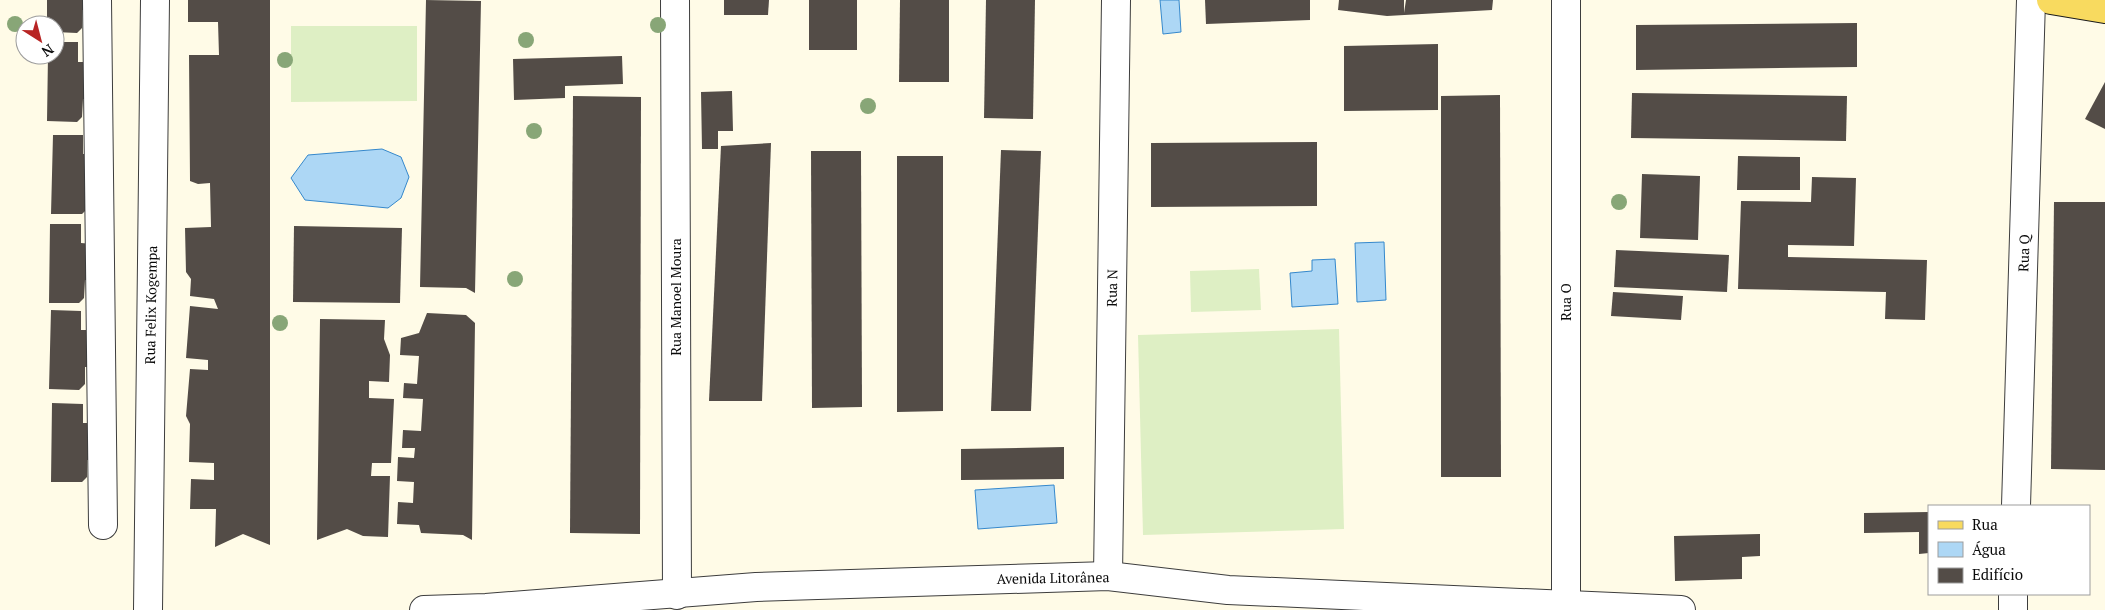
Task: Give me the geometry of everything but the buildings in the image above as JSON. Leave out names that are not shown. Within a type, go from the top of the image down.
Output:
[{"type":"main road","points":[[2051,0],[2105,10]]},
{"type":"street","points":[[97,0],[103,525]]},
{"type":"street","name":"Rua Felix Kogempa","points":[[148,610],[155,0]]},
{"type":"street","name":"Rua Manoel Moura","points":[[675,0],[677,594]]},
{"type":"street","name":"Rua N","points":[[1108,576],[1116,0]]},
{"type":"street","name":"Rua O","points":[[1566,0],[1566,604]]},
{"type":"street","name":"Rua Q","points":[[2016,505],[2031,0]]},
{"type":"street","name":"Avenida Litorânea","points":[[424,610],[486,608],[756,587],[1108,576],[1228,590],[1681,610]]},
{"type":"street","points":[[2013,595],[2013,610]]},
{"type":"green space","points":[[291,26],[417,26],[417,101],[291,102]]},
{"type":"green space","points":[[1259,269],[1261,310],[1191,312],[1190,271]]},
{"type":"green space","points":[[1339,329],[1344,529],[1143,535],[1138,335]]},
{"type":"water","points":[[1160,0],[1179,0],[1181,32],[1163,34]]},
{"type":"water","points":[[382,149],[401,157],[409,177],[401,198],[388,208],[305,200],[291,178],[308,155]]},
{"type":"water","points":[[1384,242],[1386,300],[1357,302],[1355,243]]},
{"type":"water","points":[[1335,259],[1338,304],[1292,307],[1290,273],[1312,271],[1312,260]]},
{"type":"water","points":[[1054,485],[1057,523],[978,529],[975,490]]}]
